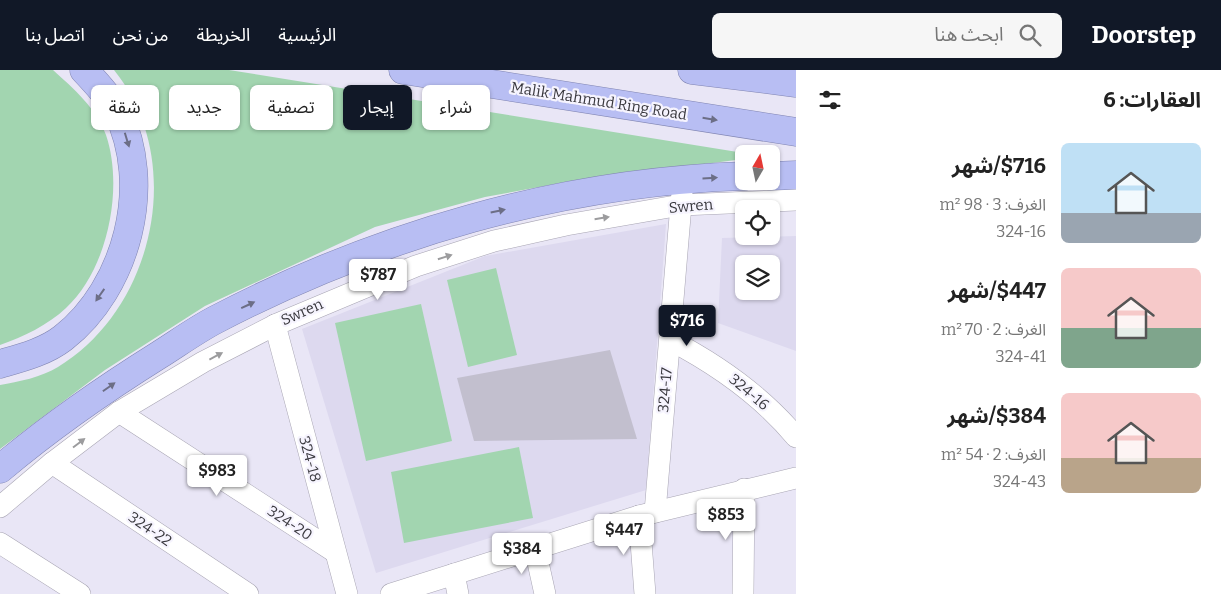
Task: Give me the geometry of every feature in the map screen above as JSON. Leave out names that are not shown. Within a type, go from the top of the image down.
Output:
[{"type":"highway","points":[[0,364],[43,350],[63,338],[90,310],[108,283],[119,263],[128,234],[133,190],[133,163],[127,138],[116,111],[84,70]]},
{"type":"highway","name":"Malik Mahmud Ring Road","points":[[403,70],[796,132]]},
{"type":"highway","points":[[692,70],[796,83]]},
{"type":"highway","points":[[780,176],[796,175]]},
{"type":"highway","points":[[0,469],[40,436],[119,380],[214,321],[378,247],[493,212],[606,190],[682,192],[735,178]]},
{"type":"street","name":"Swren","points":[[0,507],[52,463],[119,412],[203,362],[274,324],[416,266],[494,241],[566,224],[682,192],[796,200]]},
{"type":"street","name":"324-17","points":[[645,594],[647,514],[670,340],[682,192]]},
{"type":"street","name":"324-18","points":[[274,324],[346,594]]},
{"type":"street","name":"324-16","points":[[670,340],[702,356],[732,376],[760,399],[796,437]]},
{"type":"street","name":"324-20","points":[[119,412],[335,552]]},
{"type":"street","name":"324-22","points":[[52,463],[248,594]]},
{"type":"street","points":[[391,594],[456,584],[535,549],[647,514],[744,488],[796,478]]},
{"type":"street","points":[[744,488],[744,594]]},
{"type":"street","points":[[0,543],[80,594]]},
{"type":"street","points":[[535,549],[545,594]]},
{"type":"shaded area","points":[[666,224],[646,490],[376,573],[302,329],[485,256]]},
{"type":"shaded area","points":[[780,236],[796,236],[796,351],[718,323],[722,238],[735,238],[735,245],[780,245]]},
{"type":"green space","points":[[0,70],[53,70],[91,108],[91,130],[104,130],[106,135],[111,156],[113,179],[109,227],[102,250],[81,292],[51,320],[26,334],[0,345]]},
{"type":"green space","points":[[114,70],[229,70],[322,85],[250,85],[250,130],[333,130],[333,87],[343,88],[343,130],[412,130],[412,100],[422,101],[422,130],[490,130],[490,112],[735,152],[735,160],[577,180],[485,197],[375,227],[205,306],[105,370],[0,449],[0,385],[30,379],[52,371],[91,341],[118,308],[138,271],[150,230],[154,188],[150,146],[145,130],[159,130],[159,85],[124,85]]},
{"type":"green space","points":[[496,268],[517,355],[468,367],[447,280]]},
{"type":"green space","points":[[421,304],[452,441],[366,461],[335,323]]},
{"type":"green space","points":[[519,447],[533,518],[404,543],[391,472]]},
{"type":"building","points":[[610,350],[637,439],[474,441],[457,378]]}]
